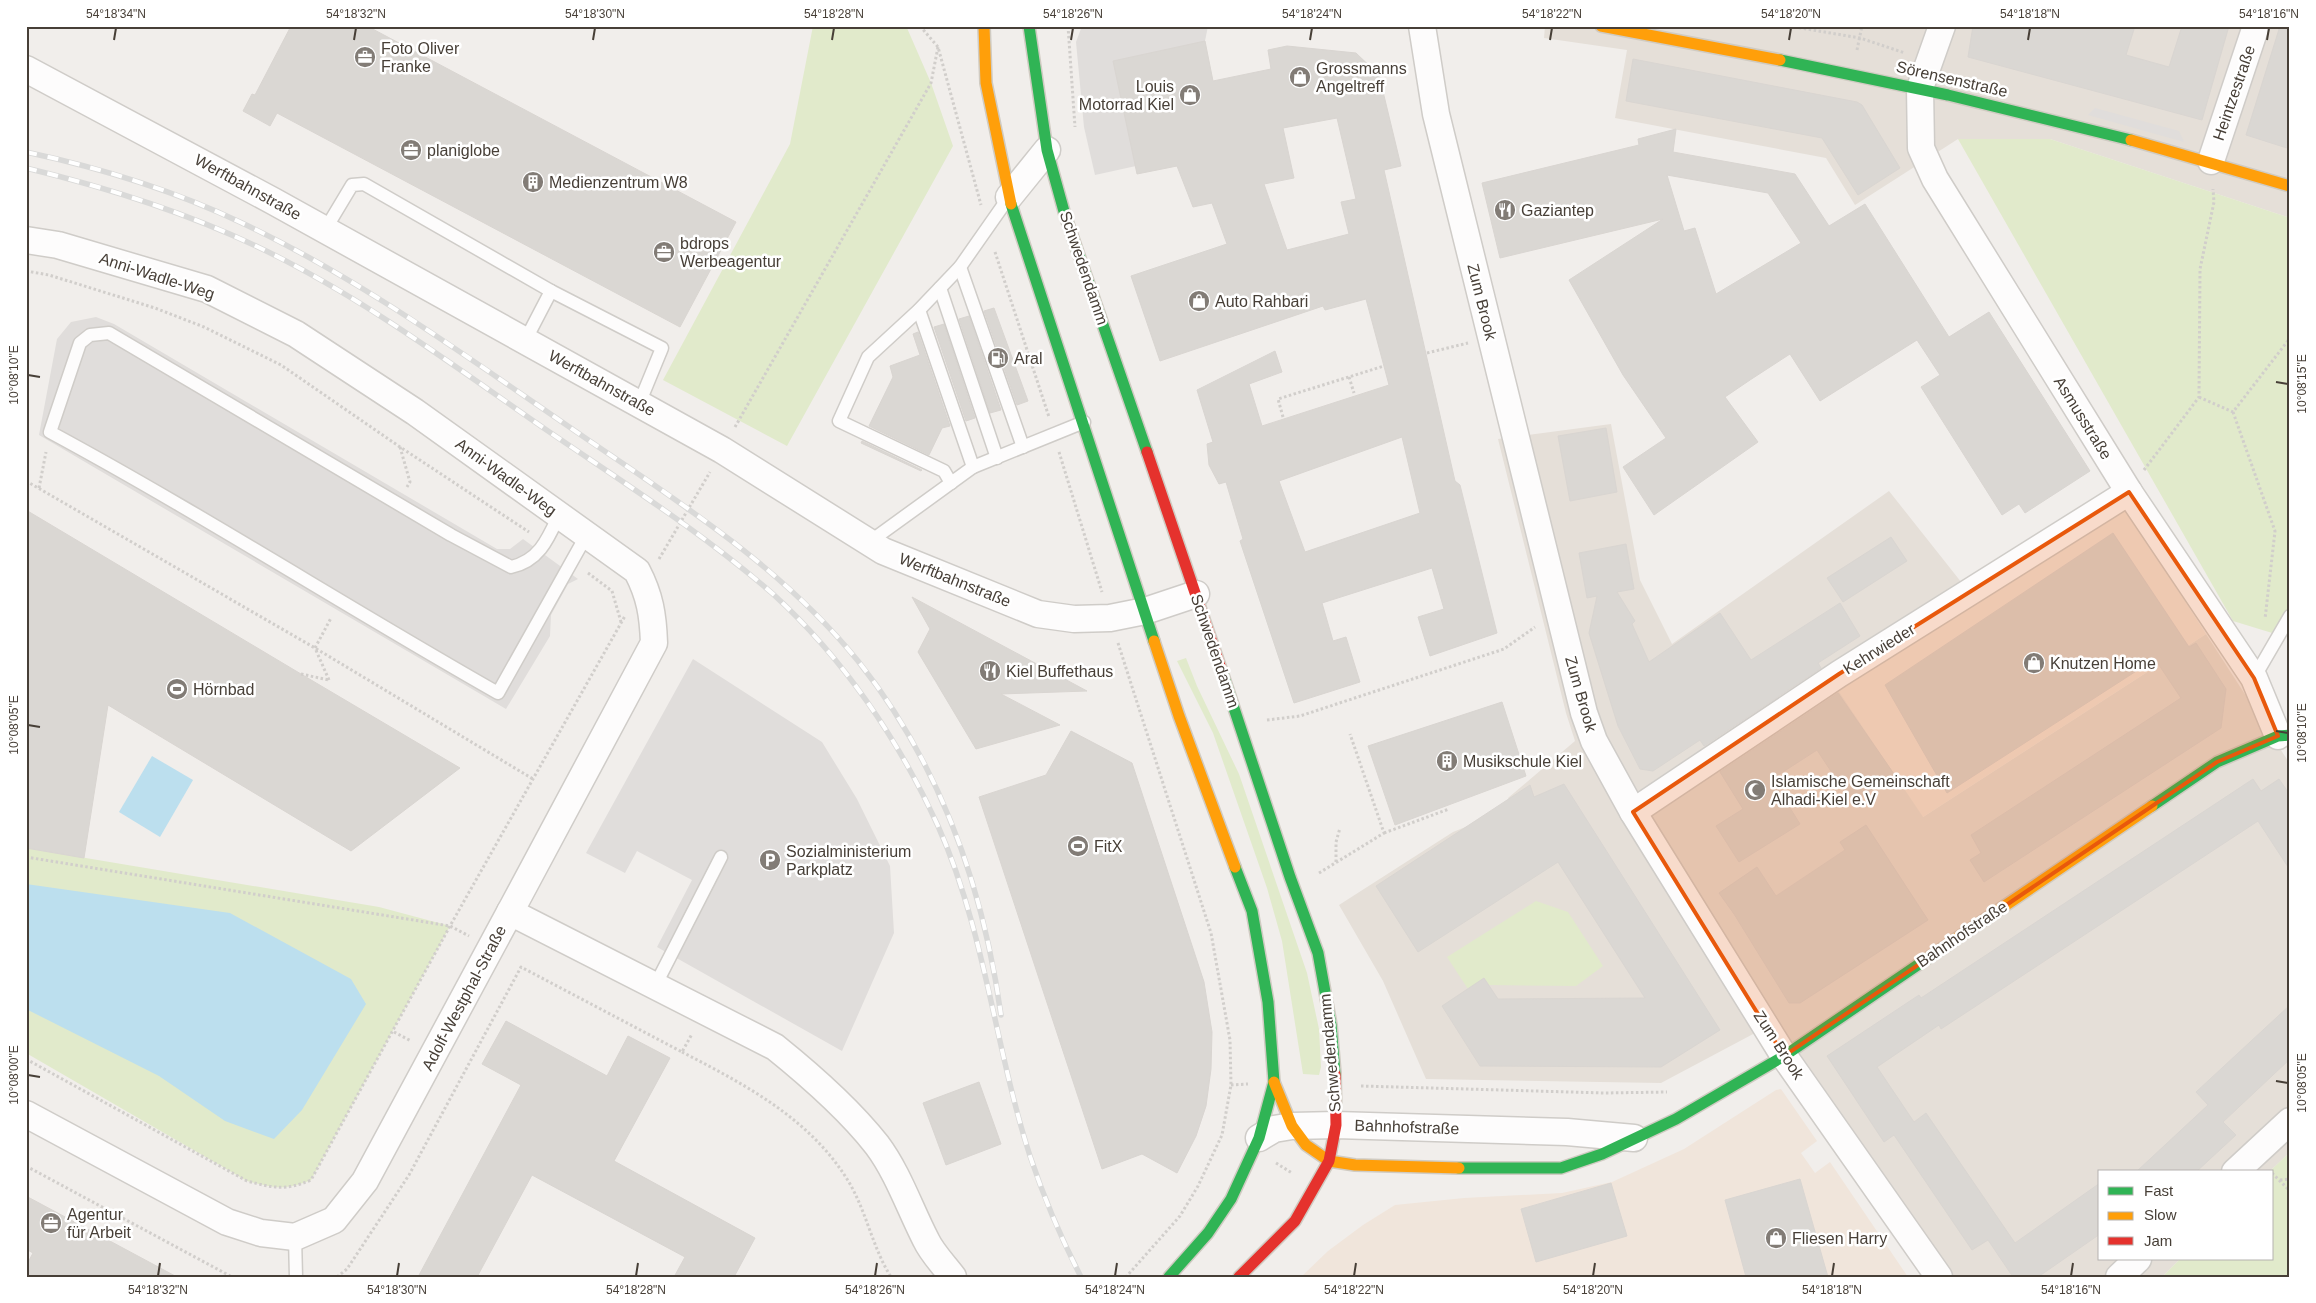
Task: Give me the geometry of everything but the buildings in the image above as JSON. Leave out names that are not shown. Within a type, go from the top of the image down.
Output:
[{"type":"main road","name":"Schwedendamm","points":[[1029,26],[1047,150],[1068,224],[1255,766],[1290,877],[1318,953],[1331,1025],[1336,1084],[1336,1125],[1329,1161]]},
{"type":"main road","name":"Sörensenstraße","points":[[1601,26],[1920,88],[2038,115],[2211,161],[2290,186]]},
{"type":"main road","points":[[978,29],[983,42],[986,83],[1009,197],[1179,716],[1252,911],[1268,1002],[1274,1082],[1292,1126],[1306,1145],[1329,1161],[1295,1221],[1239,1277]]},
{"type":"main road","name":"Bahnhofstraße","points":[[1329,1161],[1355,1165],[1417,1167],[1561,1168],[1602,1154],[1676,1119],[1784,1056],[2217,762],[2284,736]]},
{"type":"main road","points":[[1169,1277],[1208,1233],[1231,1199],[1259,1138],[1274,1082]]},
{"type":"street","name":"Zum Brook","points":[[1422,26],[1436,114],[1558,611],[1584,713],[1594,741],[1633,812],[1784,1056],[1940,1277]]},
{"type":"street","points":[[1920,88],[1942,26]]},
{"type":"street","name":"Heintzestraße","points":[[2211,161],[2256,26]]},
{"type":"street","name":"Werftbahnstraße","points":[[26,69],[325,230],[722,450],[868,543],[1038,614],[1074,619],[1110,618],[1145,612],[1196,594]]},
{"type":"street","name":"Asmusstraße","points":[[1920,88],[1921,148],[1934,179],[2129,492],[2254,678],[2284,736]]},
{"type":"street","points":[[1009,197],[1047,150]]},
{"type":"street","name":"Anni-Wadle-Weg","points":[[26,240],[58,245],[207,289],[296,334],[415,412],[637,571],[645,586],[653,614],[654,643],[510,912]]},
{"type":"street","name":"Kehrwieder","points":[[1633,812],[1839,674],[2129,492]]},
{"type":"street","name":"Adolf-Westphal-Straße","points":[[295,1237],[334,1220],[365,1181],[510,912],[775,1047],[838,1102],[878,1146],[911,1206],[927,1242],[953,1277]]},
{"type":"street","points":[[26,1114],[227,1222],[261,1233],[295,1237]]},
{"type":"street","points":[[2237,1170],[2290,1121]]},
{"type":"street","name":"Bahnhofstraße","points":[[1259,1138],[1274,1129],[1292,1126],[1336,1125],[1567,1132],[1634,1138]]},
{"type":"street","points":[[2119,1277],[2137,1260]]},
{"type":"lane","points":[[325,230],[352,186],[364,184],[550,292],[662,348],[639,404]]},
{"type":"lane","points":[[951,483],[944,471],[839,420],[868,357],[919,310],[960,267],[1009,197]]},
{"type":"lane","points":[[960,267],[1023,447]]},
{"type":"lane","points":[[940,288],[997,458]]},
{"type":"lane","points":[[525,341],[550,292]]},
{"type":"lane","points":[[919,310],[973,467]]},
{"type":"lane","points":[[559,515],[546,543],[524,564],[511,567],[451,535],[109,333],[90,335],[80,343],[50,432],[498,693],[586,536]]},
{"type":"lane","points":[[868,543],[973,467],[1084,422]]},
{"type":"lane","points":[[2254,678],[2290,616]]},
{"type":"lane","points":[[655,986],[721,857]]},
{"type":"lane","points":[[295,1237],[296,1277]]},
{"type":"path","points":[[920,26],[938,47],[987,229],[1054,434],[1110,618],[1211,933],[1230,1040],[1231,1085],[1222,1135],[1198,1186],[1180,1216],[1126,1277]]},
{"type":"path","points":[[925,32],[926,26]]},
{"type":"path","points":[[1068,26],[1075,127]]},
{"type":"path","points":[[26,1059],[247,1181],[278,1189],[294,1187],[311,1180],[450,926],[621,622],[645,586],[668,542],[931,82],[938,47]]},
{"type":"path","points":[[2129,492],[2199,397],[2200,269],[2214,202],[2211,161]]},
{"type":"path","points":[[26,271],[50,275],[155,308],[204,327],[281,365],[400,447],[546,543]]},
{"type":"path","points":[[1427,353],[1490,337]]},
{"type":"path","points":[[2233,412],[2290,338]]},
{"type":"path","points":[[1283,417],[1278,399],[1384,366]]},
{"type":"path","points":[[1349,377],[1354,393]]},
{"type":"path","points":[[2199,397],[2233,412],[2275,531],[2264,625]]},
{"type":"path","points":[[38,488],[50,432]]},
{"type":"path","points":[[398,503],[410,482],[400,447]]},
{"type":"path","points":[[26,481],[315,648],[533,779]]},
{"type":"path","points":[[572,561],[612,591],[621,622]]},
{"type":"path","points":[[315,648],[341,600]]},
{"type":"path","points":[[1261,720],[1300,716],[1504,649],[1558,611]]},
{"type":"path","points":[[301,674],[329,680],[315,648]]},
{"type":"path","points":[[1350,734],[1384,833]]},
{"type":"path","points":[[1319,873],[1384,833],[1449,810]]},
{"type":"path","points":[[1336,863],[1336,842],[1340,828]]},
{"type":"path","points":[[26,857],[450,926]]},
{"type":"path","points":[[337,1277],[347,1269],[409,1175],[521,967],[751,1088],[778,1106],[821,1146],[847,1179],[891,1277]]},
{"type":"path","points":[[682,1052],[704,1012]]},
{"type":"path","points":[[1231,1085],[1274,1082]]},
{"type":"path","points":[[1336,1084],[1605,1093],[1671,1092]]},
{"type":"path","points":[[26,1166],[232,1277]]},
{"type":"path","points":[[2274,1175],[2290,1191]]},
{"type":"path","points":[[2280,1180],[2290,1179]]},
{"type":"highlighted area","points":[[2129,492],[2254,678],[2278,736],[2217,762],[1784,1056],[1633,812],[1839,674]]},
{"type":"shaded area","points":[[1082,26],[1208,26],[1205,41],[1136,166],[1095,175],[1084,127],[1076,42]]},
{"type":"shaded area","points":[[1545,26],[2290,26],[2290,218],[2050,139],[1958,139],[1855,205],[1826,158],[1615,118],[1627,50],[1544,38]]},
{"type":"shaded area","points":[[2095,108],[2179,131],[2184,142],[2088,115]]},
{"type":"shaded area","points":[[96,317],[114,324],[497,549],[510,549],[523,539],[578,579],[568,584],[551,615],[550,636],[506,709],[39,435],[57,339],[71,322]]},
{"type":"shaded area","points":[[1611,424],[1640,580],[1672,644],[1889,491],[1973,597],[1923,817],[2206,634],[2290,764],[2290,1152],[2271,1170],[2098,1170],[2098,1260],[2179,1260],[2162,1277],[1928,1277],[1755,1033],[1661,1083],[1426,1079],[1383,981],[1339,905],[1453,832],[1498,814],[1511,804],[1508,798],[1575,741],[1566,713],[1498,439]]},
{"type":"shaded area","name":"Knutzen Home","points":[[2123,504],[2206,634],[1923,817],[1837,689]]},
{"type":"shaded area","name":"Sozialministerium Parkplatz","points":[[693,659],[822,742],[857,799],[890,866],[894,933],[842,1051],[657,947],[692,880],[637,851],[625,873],[586,853]]},
{"type":"shaded area","points":[[1781,1089],[1817,1141],[1801,1153],[1815,1173],[1830,1162],[1908,1277],[1301,1277],[1328,1251],[1363,1225],[1395,1205],[1464,1198],[1562,1193],[1612,1182],[1684,1149],[1776,1090]]},
{"type":"green space","points":[[813,26],[907,28],[931,83],[953,146],[787,446],[663,380],[790,144]]},
{"type":"green space","points":[[1958,139],[2050,139],[2290,218],[2290,623],[2282,636],[2233,621]]},
{"type":"green space","points":[[1186,658],[1197,686],[1239,774],[1307,973],[1319,1029],[1321,1067],[1319,1075],[1303,1074],[1282,941],[1267,888],[1213,733],[1177,661]]},
{"type":"green space","points":[[26,848],[379,907],[450,926],[311,1180],[286,1187],[247,1181],[26,1053]]},
{"type":"green space","points":[[1536,901],[1568,912],[1603,966],[1576,986],[1489,985],[1484,978],[1468,989],[1447,957]]},
{"type":"green space","points":[[2290,1152],[2290,1277],[2162,1277],[2179,1260],[2274,1260],[2274,1170],[2271,1170]]},
{"type":"water","points":[[152,756],[193,780],[160,837],[119,812]]},
{"type":"water","points":[[26,884],[230,913],[351,979],[366,1004],[302,1110],[274,1139],[225,1121],[159,1076],[26,1009]]},
{"type":"railway","points":[[26,152],[82,165],[190,200],[287,245],[331,270],[416,322],[655,486],[728,538],[797,596],[858,661],[887,700],[935,784],[954,828],[983,920],[1001,1015]]},
{"type":"railway","points":[[26,168],[115,192],[202,223],[258,247],[334,287],[442,357],[663,509],[719,550],[773,594],[799,619],[846,673],[867,702],[906,762],[938,826],[954,866],[979,948],[1007,1074],[1030,1156],[1053,1218],[1081,1277]]},
{"type":"traffic: fast","points":[[1029,26],[1047,150],[1065,215],[1147,452]]},
{"type":"traffic: fast","points":[[1780,60],[1948,95],[2131,140]]},
{"type":"traffic: fast","points":[[1011,204],[1154,641]]},
{"type":"traffic: fast","points":[[1221,669],[1290,877],[1318,953],[1331,1025],[1335,1074]]},
{"type":"traffic: fast","points":[[2152,806],[2217,762],[2278,736],[2290,735]]},
{"type":"traffic: fast","points":[[1169,1277],[1208,1233],[1231,1199],[1259,1138],[1274,1082],[1268,1002],[1252,911],[1235,867]]},
{"type":"traffic: fast","points":[[1459,1168],[1561,1168],[1602,1154],[1676,1119],[1784,1056],[1950,943]]},
{"type":"traffic: slow","points":[[984,26],[986,83],[1011,204]]},
{"type":"traffic: slow","points":[[1601,26],[1780,60]]},
{"type":"traffic: slow","points":[[2131,140],[2290,186]]},
{"type":"traffic: slow","points":[[1154,641],[1179,716],[1235,867]]},
{"type":"traffic: slow","points":[[1950,943],[2152,806]]},
{"type":"traffic: slow","points":[[1274,1082],[1292,1126],[1306,1145],[1329,1161],[1355,1165],[1459,1168]]},
{"type":"traffic: jam","points":[[1147,452],[1221,669]]},
{"type":"traffic: jam","points":[[1239,1277],[1295,1221],[1329,1161],[1336,1125],[1335,1074]]},
{"type":"place","name":"Foto Oliver Franke","points":[[365,57]]},
{"type":"place","name":"Grossmanns Angeltreff","points":[[1300,77]]},
{"type":"place","name":"Louis Motorrad Kiel","points":[[1190,95]]},
{"type":"place","name":"planiglobe","points":[[411,150]]},
{"type":"place","name":"Medienzentrum W8","points":[[533,182]]},
{"type":"place","name":"Gaziantep","points":[[1505,210]]},
{"type":"place","name":"bdrops Werbeagentur","points":[[664,252]]},
{"type":"place","name":"Auto Rahbari","points":[[1199,301]]},
{"type":"place","name":"Aral","points":[[998,358]]},
{"type":"place","name":"Knutzen Home","points":[[2034,663]]},
{"type":"place","name":"Kiel Buffethaus","points":[[990,671]]},
{"type":"place","name":"Hörnbad","points":[[177,689]]},
{"type":"place","name":"Musikschule Kiel","points":[[1447,761]]},
{"type":"place","name":"Islamische Gemeinschaft Alhadi-Kiel e.V","points":[[1755,790]]},
{"type":"place","name":"FitX","points":[[1078,846]]},
{"type":"place","name":"Sozialministerium Parkplatz","points":[[770,860]]},
{"type":"place","name":"Agentur für Arbeit","points":[[51,1223]]},
{"type":"place","name":"Fliesen Harry","points":[[1776,1238]]}]
